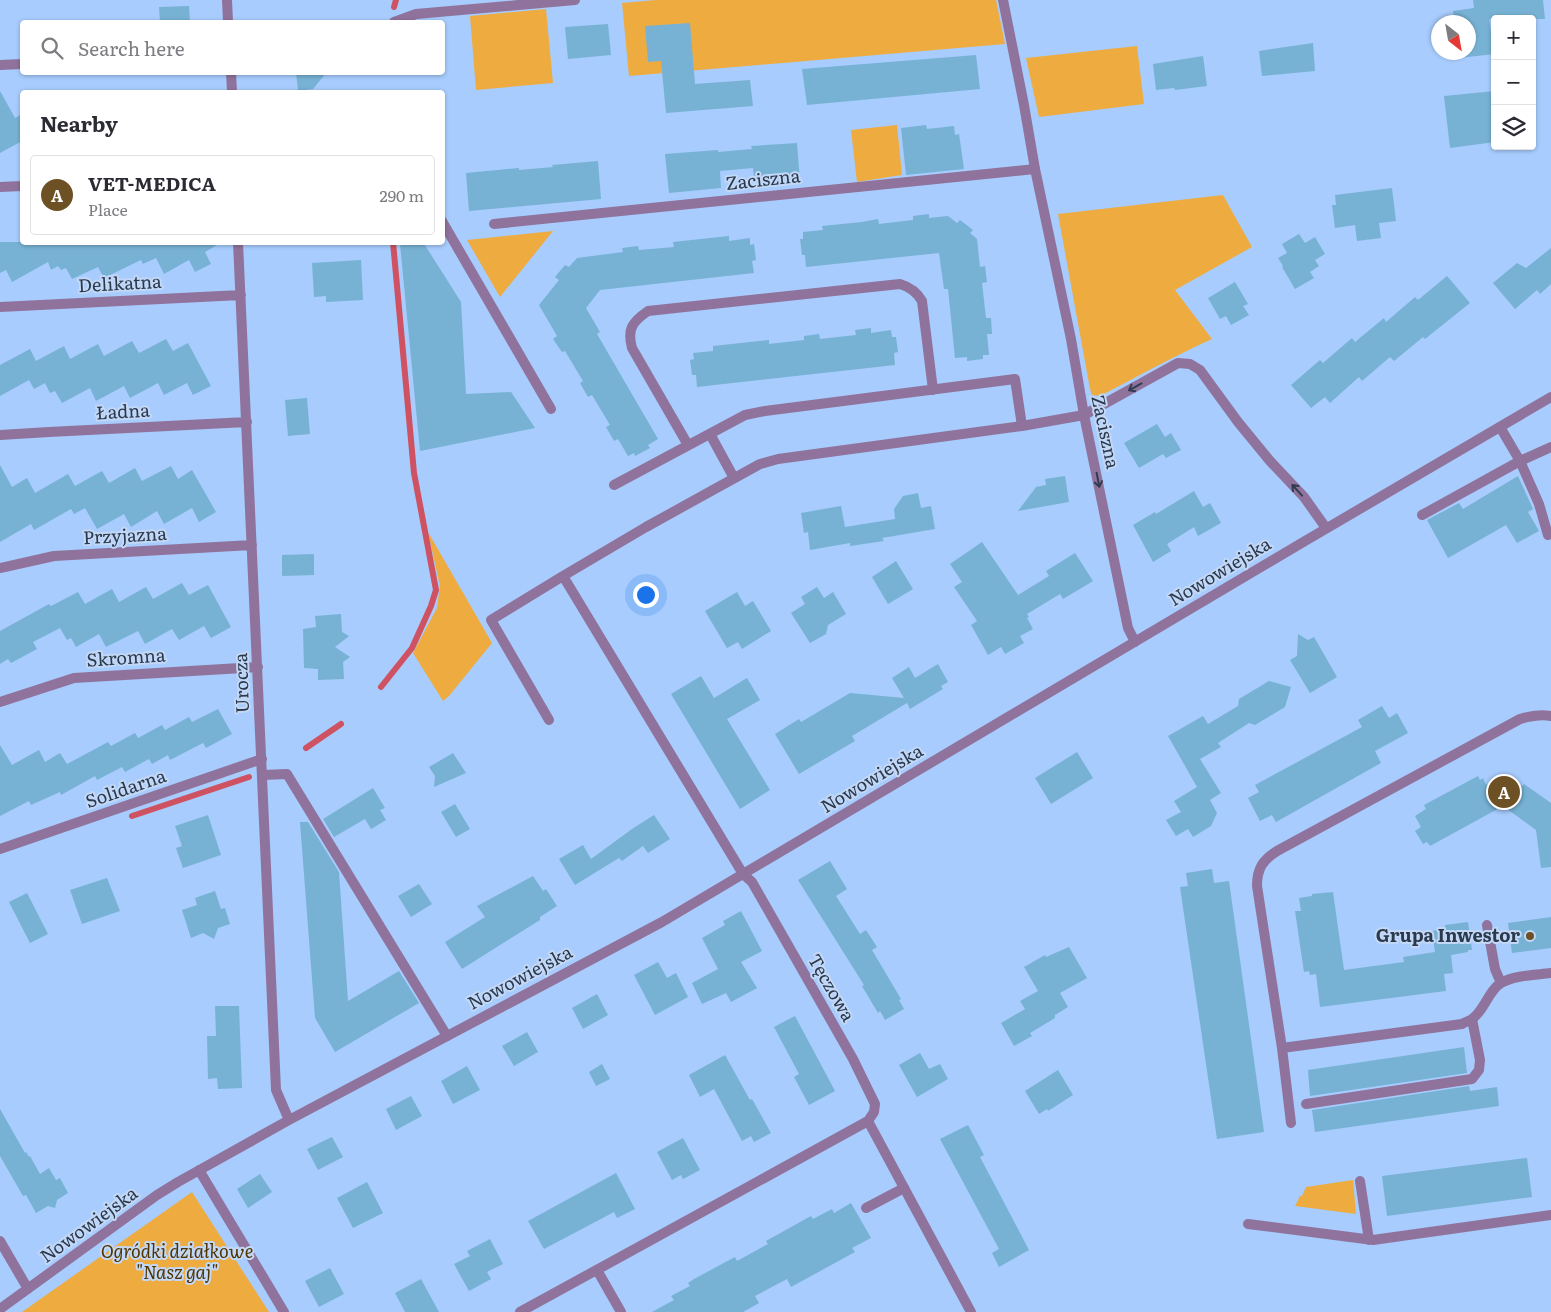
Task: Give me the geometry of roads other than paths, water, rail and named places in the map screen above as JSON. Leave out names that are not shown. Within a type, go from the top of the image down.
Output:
[{"type":"street","points":[[227,0],[228,20]]},
{"type":"street","points":[[400,20],[416,14],[575,0]]},
{"type":"street","name":"Zaciszna","points":[[1003,0],[1035,169],[1071,339],[1084,415],[1128,628],[1135,642]]},
{"type":"street","points":[[0,65],[20,64]]},
{"type":"street","points":[[231,75],[232,90]]},
{"type":"street","name":"Zaciszna","points":[[494,224],[1035,169]]},
{"type":"street","points":[[0,187],[20,186]]},
{"type":"street","points":[[445,226],[551,409]]},
{"type":"street","name":"Urocza","points":[[238,245],[276,1090],[289,1120]]},
{"type":"street","points":[[688,446],[632,348],[629,337],[630,330],[634,322],[648,312],[900,284],[909,287],[918,294],[922,302],[933,390]]},
{"type":"street","name":"Delikatna","points":[[0,307],[241,295]]},
{"type":"street","points":[[549,720],[491,620],[646,527],[760,464],[778,459],[1022,426],[1084,415],[1178,363],[1190,364],[1200,370],[1238,422],[1270,461],[1304,497],[1326,528]]},
{"type":"street","points":[[614,485],[745,415],[1015,379],[1022,426]]},
{"type":"street","name":"Nowowiejska","points":[[0,1309],[157,1195],[199,1170],[289,1120],[662,922],[1326,528],[1551,397]]},
{"type":"street","name":"Ładna","points":[[0,436],[247,422]]},
{"type":"street","points":[[1500,427],[1520,460],[1539,504],[1548,536]]},
{"type":"street","points":[[710,434],[734,478]]},
{"type":"street","points":[[1422,515],[1520,460],[1551,447]]},
{"type":"street","name":"Przyjazna","points":[[0,568],[54,556],[252,545]]},
{"type":"street","points":[[563,576],[743,874]]},
{"type":"street","name":"Skromna","points":[[0,702],[74,678],[258,667]]},
{"type":"street","points":[[1291,1123],[1282,1048],[1257,886],[1257,876],[1261,866],[1267,858],[1520,719],[1531,716],[1551,716]]},
{"type":"street","name":"Solidarna","points":[[0,849],[262,759]]},
{"type":"street","points":[[263,775],[287,774],[447,1036]]},
{"type":"street","name":"Tęczowa","points":[[743,874],[752,882],[757,890],[853,1059],[876,1104],[874,1112],[868,1121]]},
{"type":"street","points":[[1487,925],[1495,969],[1500,983]]},
{"type":"street","points":[[1282,1048],[1462,1024],[1472,1019],[1480,1011],[1491,993],[1500,983],[1512,978],[1551,973]]},
{"type":"street","points":[[1306,1104],[1472,1078],[1479,1070],[1480,1060],[1472,1019]]},
{"type":"street","points":[[520,1312],[868,1121],[972,1312]]},
{"type":"street","points":[[199,1170],[284,1312]]},
{"type":"street","points":[[1360,1181],[1369,1240]]},
{"type":"street","points":[[866,1208],[904,1188]]},
{"type":"street","points":[[1248,1224],[1369,1240],[1551,1215]]},
{"type":"street","points":[[0,1240],[28,1288]]},
{"type":"street","points":[[597,1270],[621,1312]]},
{"type":"waterway","points":[[394,7],[396,0]]},
{"type":"waterway","points":[[381,687],[412,648],[436,590],[414,473],[393,245]]},
{"type":"waterway","points":[[306,748],[341,724]]},
{"type":"waterway","points":[[132,816],[249,777]]},
{"type":"place","name":"VET-MEDICA","points":[[1504,792]]},
{"type":"place","name":"Grupa Inwestor","points":[[1530,936]]},
{"type":"park label","name":"Ogródki działkowe \"Nasz gaj\"","points":[[177,1262]]}]
